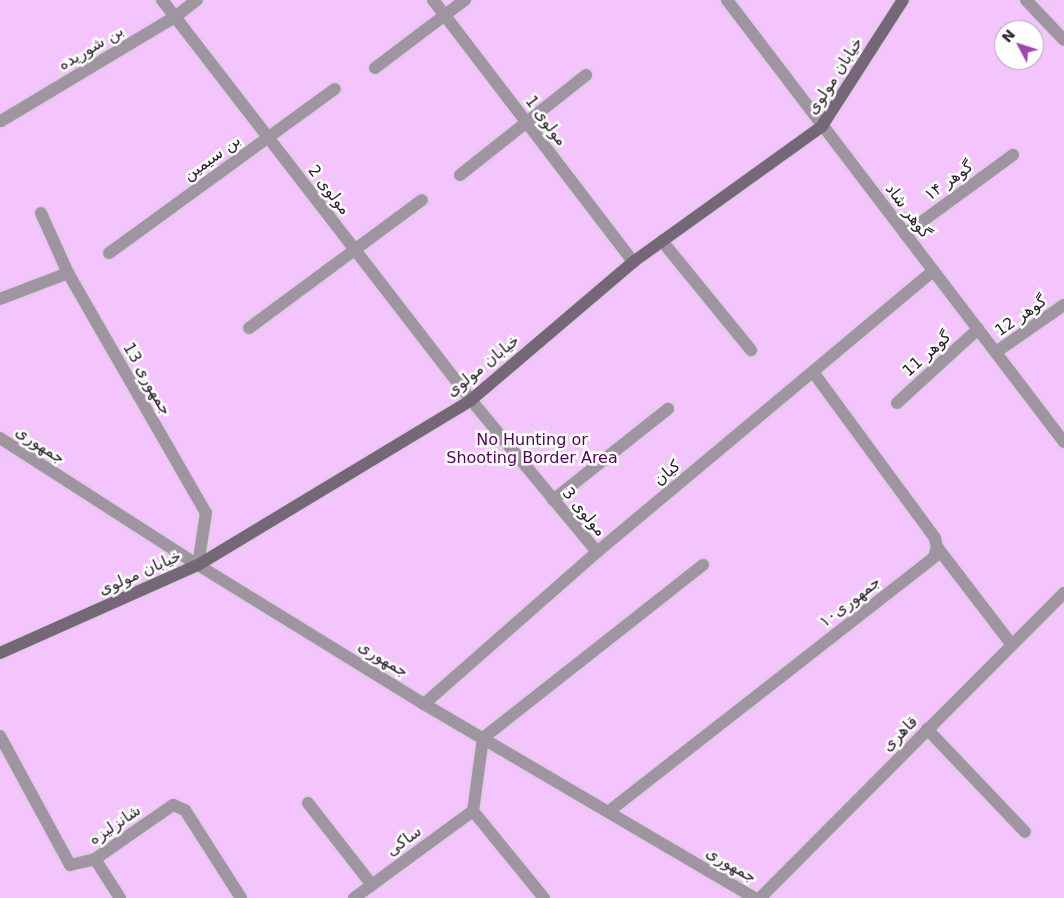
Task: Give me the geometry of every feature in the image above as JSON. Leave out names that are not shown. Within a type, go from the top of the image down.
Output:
[{"type":"main road","name":"خیابان مولوی","points":[[0,653],[198,565],[471,400],[633,262],[822,126],[903,0]]},
{"type":"street","name":"مولوی 2","points":[[162,0],[471,400]]},
{"type":"street","name":"بن شوریده","points":[[1,121],[175,17],[197,0]]},
{"type":"street","name":"مولوی 1","points":[[433,0],[633,262]]},
{"type":"street","points":[[376,68],[465,0]]},
{"type":"street","name":"گوهر شاد","points":[[726,0],[1064,442]]},
{"type":"street","points":[[1026,0],[1064,40]]},
{"type":"street","points":[[460,175],[586,75]]},
{"type":"street","name":"بن سیمین","points":[[109,252],[335,89]]},
{"type":"street","name":"گوهر ۱۴","points":[[904,234],[1013,155]]},
{"type":"street","points":[[249,328],[422,200]]},
{"type":"street","name":"جمهوری 13","points":[[41,213],[68,273],[206,514],[198,565]]},
{"type":"street","points":[[662,241],[752,350]]},
{"type":"street","name":"کیان","points":[[424,704],[596,552],[814,373],[933,271]]},
{"type":"street","points":[[0,299],[68,273]]},
{"type":"street","name":"گوهر 12","points":[[996,352],[1064,306]]},
{"type":"street","name":"گوهر 11","points":[[897,403],[978,329]]},
{"type":"street","points":[[814,373],[934,538],[937,547],[1012,645]]},
{"type":"street","name":"مولوی 3","points":[[471,400],[596,552]]},
{"type":"street","points":[[553,500],[668,409]]},
{"type":"street","name":"جمهوری","points":[[0,438],[198,565],[424,704],[755,898]]},
{"type":"street","name":"جمهوری۱۰","points":[[608,812],[934,558],[937,547]]},
{"type":"street","points":[[544,898],[473,811],[484,738],[704,566]]},
{"type":"street","name":"قاهری","points":[[760,898],[1064,593]]},
{"type":"street","points":[[927,729],[1024,832]]},
{"type":"street","name":"شانزلیزه","points":[[0,736],[70,865],[95,859],[173,805],[185,810],[241,898]]},
{"type":"street","points":[[308,803],[372,885]]},
{"type":"street","name":"ساکی","points":[[354,898],[473,811]]},
{"type":"street","points":[[95,859],[120,898]]},
{"type":"green space","name":"No Hunting or Shooting Border Area","points":[[0,0],[1064,0],[1064,898],[0,898]]}]
